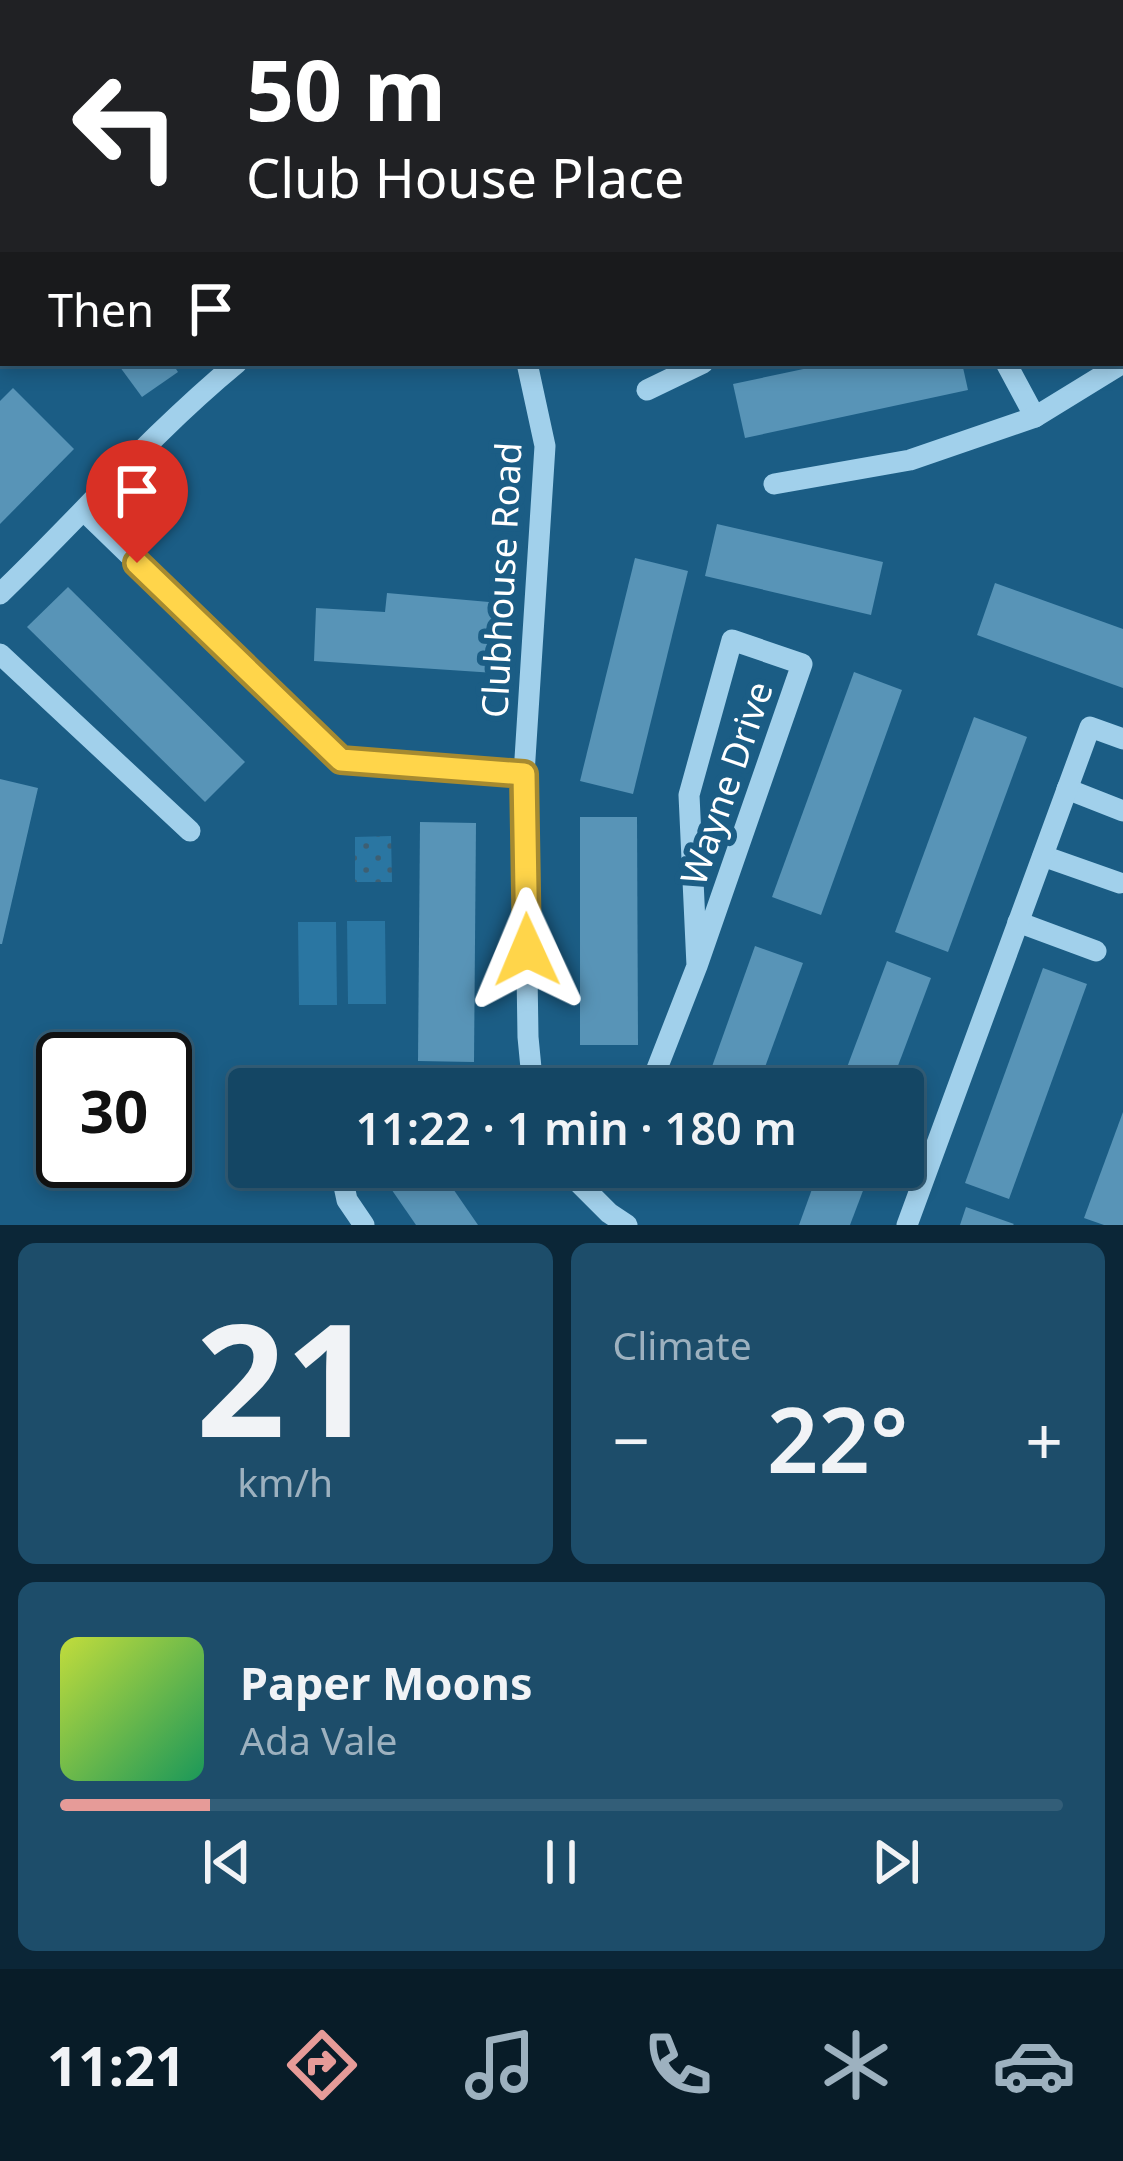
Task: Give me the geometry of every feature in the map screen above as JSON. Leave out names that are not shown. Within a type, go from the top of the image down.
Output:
[{"type":"street","points":[[0,594],[183,408],[233,366]]},
{"type":"street","name":"Clubhouse Road","points":[[528,366],[544,446],[524,774],[532,1068]]},
{"type":"street","points":[[647,390],[697,366]]},
{"type":"street","points":[[1008,366],[1035,417]]},
{"type":"street","points":[[774,484],[910,460],[1035,417],[1118,366]]},
{"type":"street","points":[[85,512],[341,760],[524,774]]},
{"type":"street","name":"Wayne Drive","points":[[657,1068],[697,966],[802,664],[732,640],[689,795],[697,966]]},
{"type":"street","points":[[0,654],[190,831]]},
{"type":"street","points":[[908,1225],[1090,727],[1123,740]]},
{"type":"street","points":[[1067,789],[1123,811]]},
{"type":"street","points":[[1042,856],[1120,884]]},
{"type":"street","points":[[1018,922],[1096,951]]},
{"type":"street","points":[[344,1188],[364,1225]]},
{"type":"street","points":[[584,1188],[627,1225]]},
{"type":"shaded area","points":[[391,836],[392,882],[355,882],[355,837]]},
{"type":"shaded area","points":[[347,921],[385,921],[386,1004],[348,1004]]},
{"type":"shaded area","points":[[298,922],[336,922],[337,1005],[299,1005]]},
{"type":"building","points":[[119,366],[174,366],[178,372],[142,397]]},
{"type":"building","points":[[818,366],[963,366],[968,390],[745,438],[733,384]]},
{"type":"building","points":[[13,388],[74,449],[0,524],[0,401]]},
{"type":"building","points":[[717,524],[883,562],[871,615],[705,576]]},
{"type":"building","points":[[635,558],[688,571],[633,794],[580,781]]},
{"type":"building","points":[[995,583],[1123,629],[1123,688],[977,635]]},
{"type":"building","points":[[68,587],[245,762],[205,802],[27,627]]},
{"type":"building","points":[[387,593],[489,602],[488,613],[499,614],[495,673],[314,661],[316,608],[385,612]]},
{"type":"building","points":[[854,672],[902,690],[821,915],[772,897]]},
{"type":"building","points":[[974,717],[1027,737],[948,952],[895,932]]},
{"type":"building","points":[[0,779],[38,788],[2,944],[0,944]]},
{"type":"building","points":[[580,817],[637,817],[638,1045],[580,1045]]},
{"type":"building","points":[[420,822],[476,823],[474,1062],[418,1061]]},
{"type":"building","points":[[755,946],[803,963],[765,1068],[711,1068]]},
{"type":"building","points":[[887,961],[931,978],[897,1068],[847,1068]]},
{"type":"building","points":[[1043,968],[1087,984],[1009,1199],[965,1183]]},
{"type":"building","points":[[1123,1112],[1123,1225],[1104,1225],[1084,1218]]},
{"type":"building","points":[[390,1188],[452,1188],[478,1225],[416,1225]]},
{"type":"building","points":[[812,1188],[864,1188],[850,1225],[799,1225]]},
{"type":"building","points":[[966,1207],[1014,1224],[960,1225]]},
{"type":"route","points":[[137,563],[341,760],[524,774],[527,950]]}]
